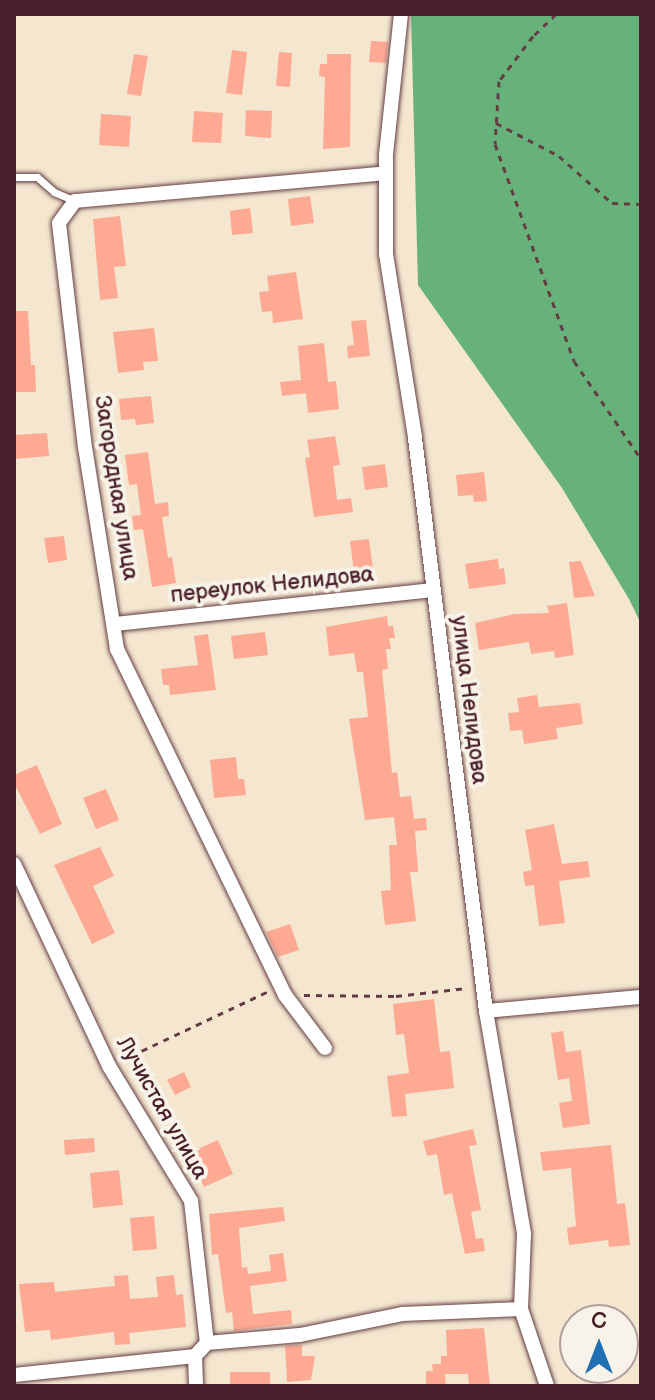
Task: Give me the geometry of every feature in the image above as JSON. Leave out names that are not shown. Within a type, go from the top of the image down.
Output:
[{"type":"street","name":"улица Нелидова","points":[[401,14],[386,173],[386,254],[415,438],[486,1011],[524,1234],[521,1309],[547,1386]]},
{"type":"street","points":[[75,201],[386,173]]},
{"type":"street","name":"Загородная улица","points":[[75,201],[59,223],[85,448],[117,649],[285,995],[325,1048]]},
{"type":"street","name":"переулок Нелидова","points":[[115,624],[433,590]]},
{"type":"street","name":"Лучистая улица","points":[[14,864],[109,1066],[191,1201],[207,1343]]},
{"type":"street","points":[[486,1011],[641,997]]},
{"type":"street","points":[[14,1375],[195,1356],[207,1343],[300,1335],[402,1314],[521,1309]]},
{"type":"street","points":[[195,1356],[196,1386]]},
{"type":"lane","points":[[14,177],[37,177],[54,192],[75,201]]},
{"type":"path","points":[[556,14],[533,36],[499,81],[495,144],[574,361],[641,459]]},
{"type":"path","points":[[496,123],[559,156],[612,203],[641,204]]},
{"type":"green space","points":[[411,14],[641,14],[641,624],[562,488],[418,285]]},
{"type":"building","points":[[371,41],[388,42],[386,63],[369,62]]},
{"type":"building","points":[[232,50],[247,52],[242,95],[226,93]]},
{"type":"building","points":[[279,52],[292,53],[290,87],[276,86]]},
{"type":"building","points":[[134,54],[148,56],[141,96],[127,94]]},
{"type":"building","points":[[327,54],[351,54],[350,147],[323,149],[325,77],[319,76],[320,64],[327,64]]},
{"type":"building","points":[[246,110],[272,111],[271,138],[245,136]]},
{"type":"building","points":[[194,111],[223,113],[221,143],[192,142]]},
{"type":"building","points":[[101,114],[131,116],[129,147],[99,145]]},
{"type":"building","points":[[310,196],[314,223],[291,226],[288,199]]},
{"type":"building","points":[[250,208],[253,233],[232,235],[230,211]]},
{"type":"building","points":[[120,216],[126,266],[114,267],[118,298],[100,300],[93,219]]},
{"type":"building","points":[[296,272],[303,319],[273,323],[272,311],[262,312],[259,292],[269,291],[267,276]]},
{"type":"building","points":[[14,311],[28,311],[36,392],[14,392]]},
{"type":"building","points":[[366,320],[370,356],[348,358],[347,346],[354,345],[351,321]]},
{"type":"building","points":[[154,328],[158,361],[143,362],[144,370],[118,373],[113,332]]},
{"type":"building","points":[[324,343],[328,382],[336,381],[339,409],[308,413],[306,393],[282,396],[280,382],[301,380],[298,346]]},
{"type":"building","points":[[151,396],[154,423],[136,425],[135,419],[121,420],[119,399]]},
{"type":"building","points":[[47,433],[49,456],[14,459],[14,435]]},
{"type":"building","points":[[335,436],[340,465],[333,466],[337,500],[351,498],[353,512],[314,517],[305,458],[310,457],[307,440]]},
{"type":"building","points":[[148,452],[155,504],[168,502],[169,516],[162,517],[168,558],[172,557],[176,583],[152,587],[143,529],[134,530],[132,516],[141,515],[137,484],[129,485],[125,455]]},
{"type":"building","points":[[385,464],[388,487],[365,490],[362,467]]},
{"type":"building","points":[[484,472],[487,501],[474,502],[473,495],[458,496],[456,475]]},
{"type":"building","points":[[64,536],[67,560],[48,563],[44,538]]},
{"type":"building","points":[[369,539],[373,569],[354,572],[350,541]]},
{"type":"building","points":[[498,559],[499,569],[504,568],[506,584],[469,589],[465,564]]},
{"type":"building","points":[[581,561],[595,596],[574,598],[569,562]]},
{"type":"building","points":[[567,603],[574,655],[555,658],[554,651],[531,654],[529,642],[479,650],[475,623],[514,614],[549,613],[547,606]]},
{"type":"building","points":[[387,616],[388,626],[393,626],[395,638],[389,638],[391,649],[386,649],[388,669],[382,670],[392,773],[397,772],[400,797],[411,796],[414,819],[426,818],[427,830],[415,831],[418,872],[410,872],[416,921],[385,925],[381,891],[391,890],[389,845],[397,845],[394,817],[365,820],[349,719],[368,717],[363,672],[357,672],[354,653],[329,656],[326,627]]},
{"type":"building","points":[[265,632],[268,655],[234,659],[231,636]]},
{"type":"building","points":[[208,634],[216,690],[170,695],[169,685],[163,685],[161,669],[198,665],[194,636]]},
{"type":"building","points":[[537,695],[539,707],[580,703],[583,724],[556,728],[558,739],[524,744],[522,730],[510,731],[508,713],[519,712],[517,698]]},
{"type":"building","points":[[236,757],[238,779],[244,779],[246,795],[214,798],[210,760]]},
{"type":"building","points":[[37,765],[62,824],[40,834],[14,783],[14,775]]},
{"type":"building","points":[[106,789],[119,820],[96,829],[83,798]]},
{"type":"building","points":[[554,824],[562,864],[588,861],[590,877],[559,881],[565,923],[539,926],[534,885],[525,886],[523,872],[532,870],[525,830]]},
{"type":"building","points":[[100,847],[114,876],[93,886],[115,933],[92,944],[54,865]]},
{"type":"building","points":[[290,924],[299,950],[278,957],[266,932]]},
{"type":"building","points":[[434,999],[440,1052],[450,1051],[454,1088],[405,1094],[407,1116],[392,1117],[387,1076],[409,1073],[404,1034],[396,1035],[393,1004]]},
{"type":"building","points":[[563,1031],[566,1052],[581,1050],[590,1124],[563,1128],[559,1103],[572,1101],[569,1078],[558,1080],[551,1033]]},
{"type":"building","points":[[184,1072],[191,1087],[175,1095],[167,1080]]},
{"type":"building","points":[[473,1129],[477,1145],[469,1146],[481,1210],[471,1212],[476,1239],[483,1238],[485,1251],[465,1254],[452,1193],[444,1195],[437,1154],[427,1156],[423,1141]]},
{"type":"building","points":[[94,1138],[95,1152],[65,1155],[64,1140]]},
{"type":"building","points":[[218,1140],[233,1174],[204,1187],[189,1153]]},
{"type":"building","points":[[611,1145],[617,1204],[625,1203],[630,1245],[609,1247],[608,1240],[569,1245],[567,1228],[576,1226],[571,1168],[543,1171],[540,1152]]},
{"type":"building","points":[[119,1170],[123,1205],[93,1208],[90,1173]]},
{"type":"building","points":[[283,1207],[285,1221],[239,1228],[242,1268],[247,1267],[248,1274],[271,1271],[269,1255],[283,1253],[287,1281],[250,1286],[253,1314],[291,1310],[292,1324],[234,1331],[232,1312],[226,1313],[218,1254],[212,1255],[209,1214]]},
{"type":"building","points":[[154,1216],[157,1249],[133,1251],[130,1218]]},
{"type":"building","points":[[128,1275],[130,1299],[158,1297],[156,1277],[174,1275],[176,1295],[183,1294],[186,1327],[129,1333],[130,1344],[115,1345],[114,1332],[51,1340],[50,1330],[25,1332],[19,1284],[54,1282],[55,1292],[115,1286],[114,1276]]},
{"type":"building","points":[[484,1328],[490,1386],[469,1386],[468,1374],[445,1374],[446,1386],[426,1386],[426,1371],[433,1371],[432,1364],[441,1364],[441,1356],[447,1356],[446,1330]]},
{"type":"building","points":[[302,1345],[302,1356],[315,1356],[311,1380],[287,1382],[285,1346]]},
{"type":"building","points":[[230,1372],[270,1372],[270,1386],[230,1386]]}]
